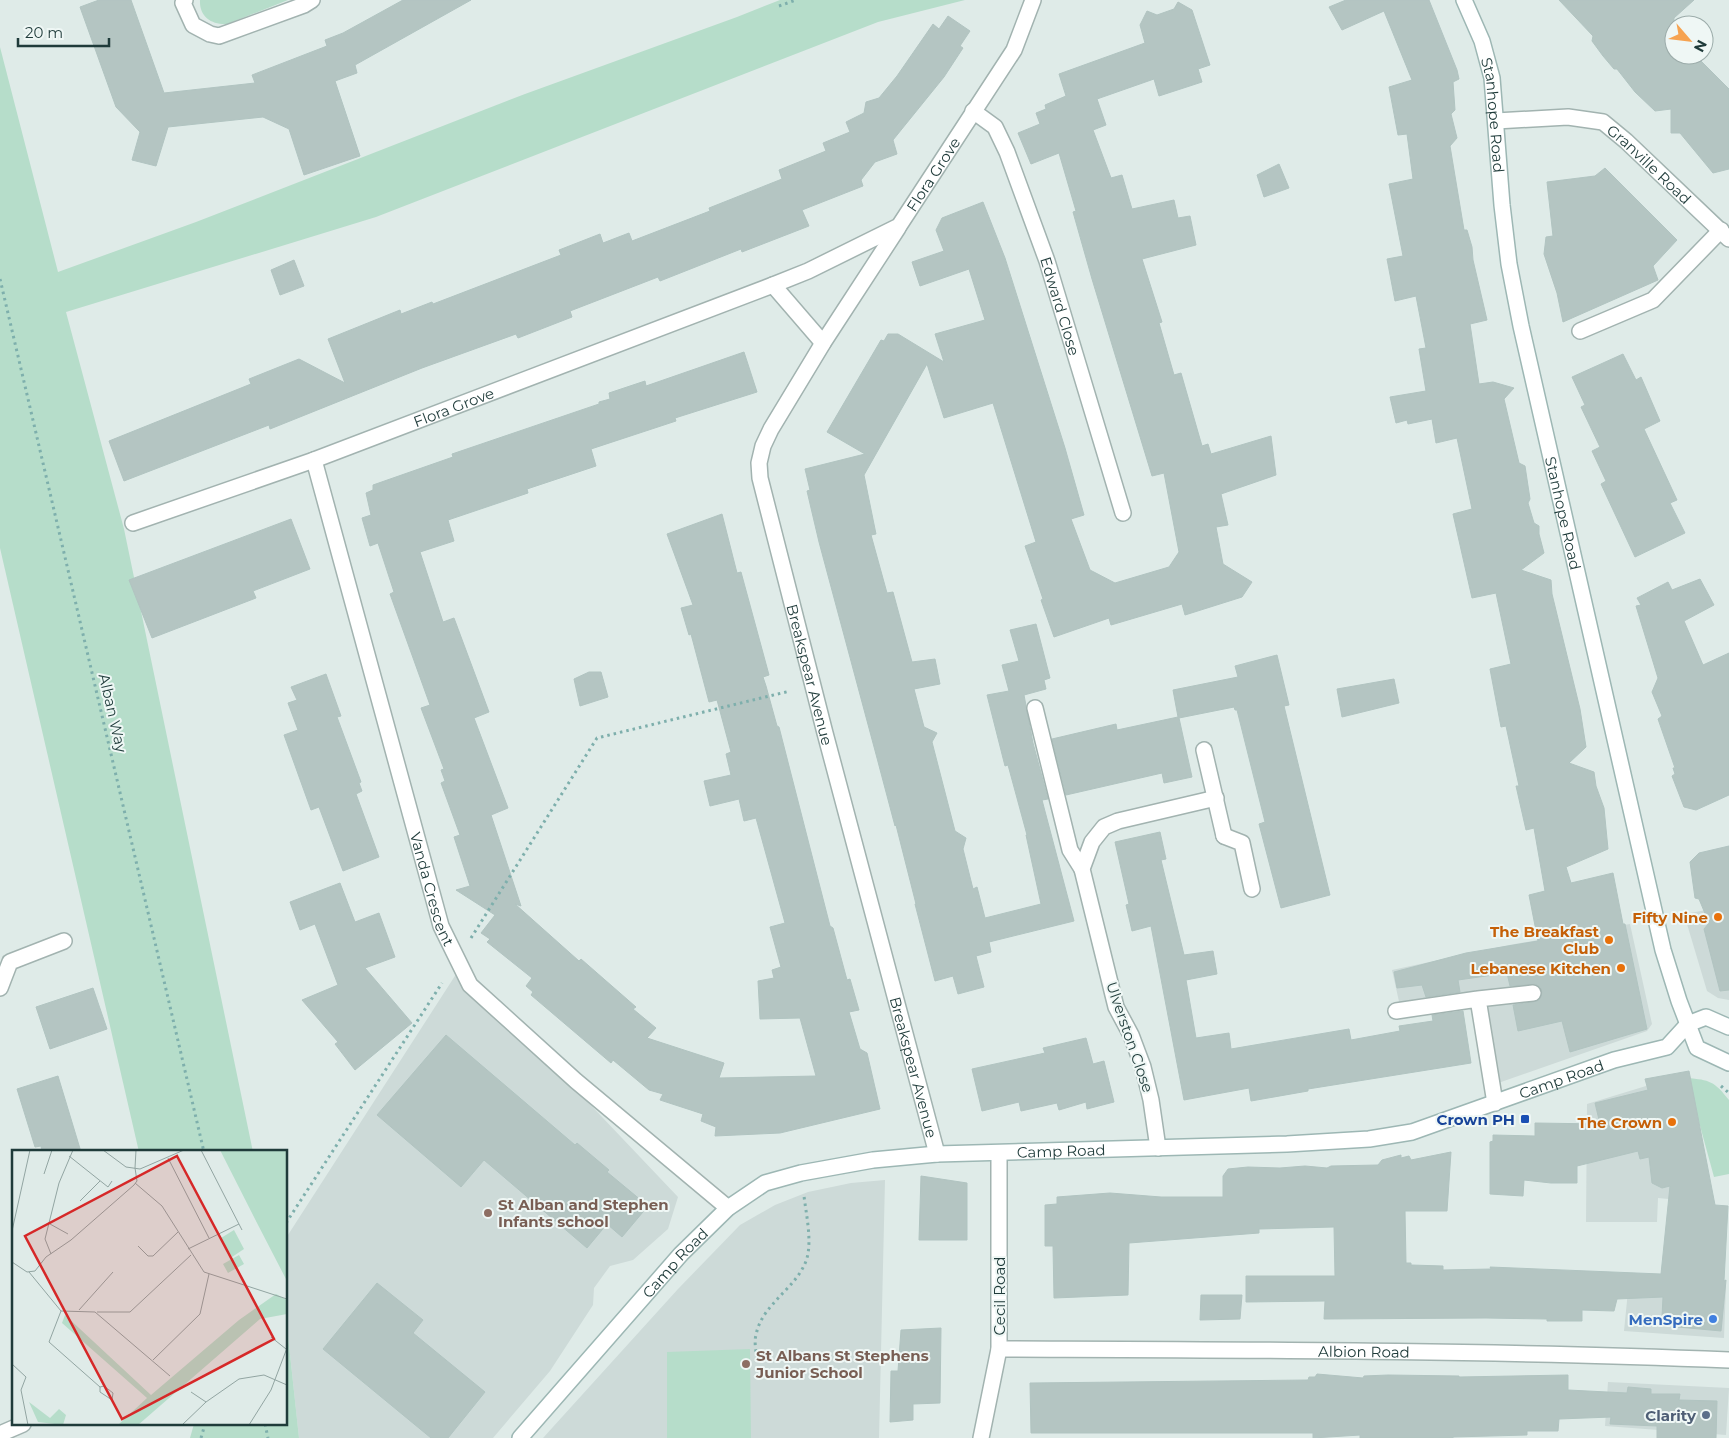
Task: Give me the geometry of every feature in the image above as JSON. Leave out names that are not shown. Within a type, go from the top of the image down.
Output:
[{"type":"street","points":[[185,0],[183,3],[193,25],[210,34],[219,36],[304,5],[312,0]]},
{"type":"street","name":"Flora Grove","points":[[133,523],[314,460],[773,285],[808,271],[898,226],[1014,50],[1033,0]]},
{"type":"street","name":"Stanhope Road","points":[[1464,0],[1482,42],[1492,78],[1502,205],[1509,264],[1521,326],[1663,950],[1679,1001],[1697,1048],[1729,1063]]},
{"type":"street","name":"Edward Close","points":[[973,111],[995,127],[1007,152],[1046,261],[1123,513]]},
{"type":"street","name":"Granville Road","points":[[1496,121],[1568,117],[1603,122],[1626,141],[1725,235]]},
{"type":"street","name":"Breakspear Avenue","points":[[898,226],[770,429],[759,463],[760,478],[813,686],[937,1154]]},
{"type":"street","points":[[1580,331],[1653,300],[1725,235]]},
{"type":"street","points":[[773,285],[823,343]]},
{"type":"street","name":"Vanda Crescent","points":[[314,460],[441,926],[470,985],[576,1081],[728,1208]]},
{"type":"street","name":"Ulverston Close","points":[[1035,708],[1070,850],[1082,869],[1116,1007],[1143,1066],[1151,1100],[1158,1148]]},
{"type":"street","points":[[1204,750],[1224,836],[1242,843],[1252,889]]},
{"type":"street","points":[[1082,869],[1092,842],[1104,827],[1118,821],[1216,798]]},
{"type":"street","points":[[0,988],[10,962],[64,941]]},
{"type":"street","points":[[1396,1011],[1533,993]]},
{"type":"street","points":[[1478,999],[1495,1103]]},
{"type":"street","points":[[1688,1024],[1706,1017],[1729,1027]]},
{"type":"street","name":"Camp Road","points":[[520,1438],[681,1254],[728,1208],[765,1183],[801,1172],[873,1160],[937,1154],[1287,1144],[1369,1139],[1412,1132],[1614,1060],[1667,1047],[1688,1024]]},
{"type":"street","name":"Cecil Road","points":[[982,1438],[998,1349],[999,1153]]},
{"type":"street","name":"Albion Road","points":[[998,1349],[1296,1350],[1598,1355],[1729,1360]]},
{"type":"street","points":[[0,1434],[18,1426]]},
{"type":"path","points":[[778,6],[796,0]]},
{"type":"path","name":"Alban Way","points":[[0,279],[204,1150]]},
{"type":"path","points":[[288,1221],[457,960],[597,738],[813,686]]},
{"type":"path","points":[[757,1358],[755,1335],[760,1322],[802,1269],[807,1257],[807,1224],[801,1172]]},
{"type":"shaded area","points":[[1729,906],[1729,1000],[1718,998],[1707,991],[1684,914]]},
{"type":"shaded area","points":[[1630,924],[1652,1024],[1647,1031],[1484,1088],[1473,1004],[1402,1015],[1392,970],[1509,945]]},
{"type":"shaded area","name":"St Alban and Stephen Infants school","points":[[462,965],[469,977],[678,1197],[668,1229],[633,1260],[610,1266],[594,1288],[593,1305],[550,1371],[493,1438],[299,1438],[288,1336],[288,1235]]},
{"type":"shaded area","points":[[1682,1075],[1712,1203],[1658,1198],[1657,1222],[1586,1222],[1587,1104]]},
{"type":"shaded area","name":"St Albans St Stephens Junior School","points":[[885,1180],[879,1438],[543,1438],[678,1289],[740,1225],[775,1205],[808,1192],[851,1183]]},
{"type":"shaded area","points":[[1629,1281],[1726,1286],[1724,1338],[1624,1331]]},
{"type":"shaded area","points":[[1608,1382],[1729,1388],[1726,1435],[1605,1426]]},
{"type":"green space","points":[[200,0],[288,0],[227,24],[221,24],[208,19],[204,15],[200,6]]},
{"type":"green space","points":[[780,0],[965,0],[878,22],[376,217],[66,312],[124,529],[253,1150],[139,1150],[0,548],[0,47],[58,272],[196,222],[525,94]]},
{"type":"green space","points":[[1687,1078],[1706,1081],[1715,1085],[1729,1100],[1729,1174],[1714,1177]]},
{"type":"green space","points":[[288,1336],[299,1438],[190,1438],[193,1426],[288,1426]]},
{"type":"green space","points":[[750,1349],[751,1438],[667,1438],[667,1352]]},
{"type":"building","points":[[99,0],[131,0],[164,93],[255,83],[252,75],[327,46],[325,40],[343,33],[403,0],[471,0],[355,65],[357,73],[335,81],[360,156],[304,175],[289,129],[263,117],[168,127],[156,166],[132,160],[140,132],[116,107],[80,7]]},
{"type":"building","points":[[1346,0],[1429,0],[1459,79],[1453,82],[1455,110],[1451,114],[1457,138],[1450,146],[1464,230],[1467,230],[1472,247],[1473,260],[1487,320],[1470,324],[1479,384],[1493,382],[1514,388],[1504,399],[1519,463],[1525,466],[1530,499],[1528,503],[1534,523],[1539,526],[1544,553],[1521,570],[1551,580],[1552,594],[1580,709],[1586,747],[1569,763],[1594,772],[1596,786],[1604,808],[1608,849],[1566,867],[1571,883],[1613,873],[1647,1029],[1570,1052],[1562,1021],[1518,1031],[1513,1005],[1538,1001],[1542,992],[1536,984],[1510,986],[1507,973],[1458,980],[1460,992],[1426,997],[1422,985],[1397,988],[1394,972],[1466,953],[1538,941],[1529,895],[1545,891],[1534,828],[1526,830],[1516,786],[1519,786],[1506,726],[1501,727],[1490,669],[1511,664],[1496,593],[1472,598],[1453,514],[1472,509],[1457,438],[1436,443],[1432,419],[1408,424],[1407,420],[1396,423],[1390,397],[1426,391],[1419,349],[1426,348],[1416,296],[1395,301],[1387,259],[1403,256],[1389,184],[1413,179],[1407,134],[1398,135],[1389,87],[1412,80],[1384,11],[1342,30],[1329,7]]},
{"type":"building","points":[[1559,0],[1694,0],[1677,15],[1664,15],[1664,65],[1705,65],[1729,89],[1729,169],[1713,173],[1680,133],[1671,133],[1671,109],[1655,111],[1603,56],[1592,41],[1593,36]]},
{"type":"building","points":[[1178,2],[1192,10],[1210,65],[1198,69],[1202,82],[1159,96],[1154,79],[1097,99],[1106,125],[1093,130],[1111,178],[1122,175],[1132,209],[1174,200],[1178,218],[1190,216],[1196,245],[1142,259],[1162,322],[1159,323],[1174,375],[1181,373],[1202,446],[1208,444],[1211,454],[1271,436],[1276,475],[1221,494],[1228,525],[1216,527],[1223,564],[1252,582],[1242,597],[1185,615],[1182,604],[1111,625],[1109,618],[1054,637],[1025,546],[1036,542],[993,403],[944,418],[927,364],[864,475],[876,534],[871,535],[887,593],[893,592],[912,662],[935,659],[940,684],[914,689],[924,727],[937,733],[932,742],[955,831],[966,838],[963,849],[973,889],[977,887],[985,918],[1041,904],[1027,835],[1008,765],[1005,766],[987,695],[1009,691],[1002,665],[1019,661],[1010,630],[1036,624],[1050,678],[1044,680],[1046,689],[1024,695],[1033,743],[1048,799],[1042,800],[1074,921],[989,942],[991,952],[976,956],[984,987],[958,994],[953,976],[935,981],[896,825],[819,542],[807,491],[810,490],[805,469],[865,454],[827,432],[881,340],[884,341],[888,334],[898,334],[944,362],[935,334],[985,320],[969,269],[920,286],[912,262],[944,251],[936,230],[942,218],[983,202],[1005,258],[1065,448],[1084,515],[1071,519],[1090,570],[1115,583],[1169,567],[1179,552],[1164,473],[1152,476],[1092,279],[1073,212],[1076,211],[1059,153],[1031,164],[1018,133],[1040,124],[1036,113],[1046,109],[1045,105],[1066,96],[1059,74],[1145,43],[1140,25],[1147,11],[1157,15],[1174,9]]},
{"type":"building","points":[[948,16],[970,31],[960,46],[963,48],[944,77],[893,140],[897,154],[875,162],[861,180],[863,186],[802,210],[809,226],[742,252],[741,249],[660,281],[658,277],[570,311],[572,317],[518,338],[516,334],[422,368],[270,429],[269,425],[124,481],[109,441],[251,384],[249,379],[299,359],[345,383],[328,339],[400,310],[401,314],[432,302],[433,304],[561,255],[559,250],[600,234],[603,243],[629,233],[632,241],[710,211],[709,208],[782,179],[779,170],[826,151],[823,143],[850,132],[846,122],[864,113],[866,102],[879,98],[897,76],[933,24],[939,29]]},
{"type":"building","points":[[1279,164],[1289,188],[1264,197],[1257,175]]},
{"type":"building","points":[[1605,168],[1677,240],[1653,266],[1658,280],[1563,322],[1557,293],[1544,254],[1546,237],[1553,236],[1547,182],[1595,176]]},
{"type":"building","points":[[294,260],[304,286],[280,295],[271,270]]},
{"type":"building","points":[[744,352],[757,392],[675,418],[676,421],[591,449],[596,466],[527,489],[528,493],[448,520],[454,541],[420,552],[443,622],[454,618],[489,712],[474,718],[508,808],[491,815],[521,906],[515,904],[579,961],[581,959],[636,1007],[633,1009],[656,1028],[647,1038],[724,1063],[719,1078],[816,1076],[800,1018],[760,1019],[758,981],[774,978],[772,970],[781,967],[770,927],[785,923],[756,818],[744,821],[739,799],[710,806],[704,781],[731,775],[726,754],[731,752],[717,700],[709,702],[691,634],[689,635],[681,608],[693,605],[667,534],[722,514],[737,573],[741,572],[769,675],[763,677],[777,726],[779,727],[830,926],[833,928],[847,980],[850,979],[859,1010],[849,1012],[860,1049],[867,1053],[880,1109],[780,1133],[715,1136],[716,1127],[701,1121],[703,1114],[660,1100],[663,1094],[649,1090],[613,1060],[611,1063],[531,995],[533,992],[526,986],[532,978],[487,942],[490,939],[481,933],[495,915],[456,890],[470,886],[454,837],[460,835],[441,783],[445,781],[441,770],[444,769],[421,708],[430,705],[390,594],[394,592],[378,543],[370,546],[362,518],[371,515],[366,493],[373,490],[373,485],[453,457],[452,454],[599,404],[599,402],[610,399],[609,393],[645,381],[646,386]]},
{"type":"building","points":[[1623,354],[1636,380],[1641,377],[1660,421],[1644,429],[1677,500],[1670,503],[1685,533],[1635,557],[1601,484],[1606,481],[1592,451],[1600,447],[1581,407],[1585,405],[1572,377]]},
{"type":"building","points":[[291,519],[310,569],[253,591],[256,598],[152,638],[129,580]]},
{"type":"building","points":[[1700,579],[1714,605],[1684,621],[1703,665],[1729,653],[1729,795],[1696,810],[1684,807],[1672,776],[1675,774],[1673,768],[1675,768],[1658,719],[1662,716],[1652,692],[1658,678],[1636,606],[1641,605],[1637,598],[1668,582],[1672,590]]},
{"type":"building","points":[[1277,655],[1289,705],[1284,706],[1330,895],[1281,908],[1259,824],[1265,822],[1237,710],[1234,707],[1179,718],[1192,777],[1164,783],[1162,773],[1066,795],[1052,739],[1116,724],[1117,730],[1178,717],[1173,690],[1238,677],[1235,666]]},
{"type":"building","points":[[589,672],[601,672],[608,697],[580,706],[574,679]]},
{"type":"building","points":[[326,674],[341,716],[337,717],[361,782],[359,783],[362,791],[356,794],[379,857],[343,871],[319,807],[311,810],[284,735],[298,730],[288,703],[297,700],[291,687]]},
{"type":"building","points":[[1394,679],[1399,703],[1342,717],[1337,689]]},
{"type":"building","points":[[1160,832],[1166,859],[1161,860],[1184,955],[1213,951],[1217,974],[1186,980],[1196,1038],[1229,1033],[1231,1049],[1349,1029],[1351,1040],[1400,1031],[1399,1026],[1433,1021],[1432,1015],[1463,1011],[1471,1063],[1308,1089],[1308,1091],[1251,1101],[1249,1088],[1184,1100],[1151,926],[1132,931],[1126,905],[1129,904],[1115,842]]},
{"type":"building","points":[[1729,846],[1729,990],[1720,991],[1704,929],[1709,923],[1699,899],[1695,898],[1690,862],[1699,853]]},
{"type":"building","points":[[340,883],[355,922],[379,913],[395,957],[365,968],[412,1023],[355,1070],[335,1044],[338,1042],[302,1000],[338,985],[315,924],[300,930],[290,902]]},
{"type":"building","points":[[93,988],[107,1029],[50,1049],[36,1007]]},
{"type":"building","points":[[446,1035],[575,1145],[577,1143],[609,1170],[607,1172],[648,1206],[622,1237],[607,1224],[587,1248],[484,1160],[461,1187],[377,1115]]},
{"type":"building","points":[[1086,1038],[1093,1064],[1104,1061],[1114,1102],[1087,1109],[1086,1102],[1059,1110],[1057,1103],[1021,1111],[1019,1102],[982,1111],[972,1069],[1045,1053],[1043,1048]]},
{"type":"building","points":[[1689,1071],[1715,1205],[1728,1206],[1724,1281],[1726,1280],[1721,1331],[1678,1327],[1677,1318],[1662,1317],[1663,1297],[1617,1299],[1614,1311],[1582,1310],[1582,1321],[1486,1318],[1324,1319],[1325,1301],[1246,1302],[1246,1276],[1335,1276],[1334,1227],[1259,1229],[1259,1233],[1129,1243],[1128,1295],[1054,1298],[1053,1246],[1045,1246],[1045,1205],[1057,1204],[1057,1197],[1110,1193],[1161,1197],[1223,1197],[1223,1176],[1228,1169],[1305,1166],[1327,1168],[1331,1166],[1378,1165],[1382,1160],[1401,1155],[1401,1158],[1409,1156],[1411,1160],[1451,1152],[1447,1211],[1405,1211],[1406,1263],[1411,1263],[1411,1265],[1443,1266],[1443,1270],[1491,1269],[1490,1267],[1661,1274],[1670,1186],[1662,1188],[1652,1183],[1649,1157],[1640,1159],[1638,1151],[1577,1166],[1577,1183],[1524,1180],[1523,1196],[1490,1194],[1490,1142],[1493,1141],[1493,1135],[1535,1136],[1535,1123],[1600,1124],[1595,1103],[1648,1090],[1645,1079]]},
{"type":"building","points":[[58,1076],[80,1150],[42,1150],[41,1146],[35,1147],[17,1089]]},
{"type":"building","points":[[921,1176],[967,1183],[967,1240],[919,1240]]},
{"type":"building","points":[[377,1283],[423,1320],[413,1333],[485,1392],[448,1438],[431,1438],[323,1349]]},
{"type":"building","points":[[1201,1295],[1242,1295],[1240,1319],[1200,1320]]},
{"type":"building","points":[[941,1328],[940,1403],[913,1404],[913,1420],[890,1422],[891,1371],[898,1371],[901,1330]]},
{"type":"building","points":[[1317,1374],[1363,1378],[1364,1376],[1388,1375],[1459,1377],[1568,1375],[1568,1390],[1627,1393],[1628,1387],[1651,1389],[1651,1394],[1680,1394],[1679,1400],[1717,1401],[1716,1438],[1657,1438],[1657,1426],[1610,1424],[1611,1417],[1559,1419],[1558,1431],[1527,1431],[1527,1435],[1453,1438],[1360,1438],[1360,1435],[1313,1438],[1313,1433],[1031,1433],[1030,1383],[1308,1380],[1309,1377],[1315,1377]]},
{"type":"place","name":"Fifty Nine","points":[[1718,917]]},
{"type":"place","name":"The Breakfast Club","points":[[1609,940]]},
{"type":"place","name":"Lebanese Kitchen","points":[[1621,968]]},
{"type":"place","name":"Crown PH","points":[[1525,1119]]},
{"type":"place","name":"The Crown","points":[[1672,1122]]},
{"type":"place","name":"St Alban and Stephen Infants school","points":[[488,1213]]},
{"type":"place","name":"MenSpire","points":[[1713,1319]]},
{"type":"place","name":"St Albans St Stephens Junior School","points":[[746,1364]]},
{"type":"place","name":"Clarity","points":[[1706,1415]]}]
